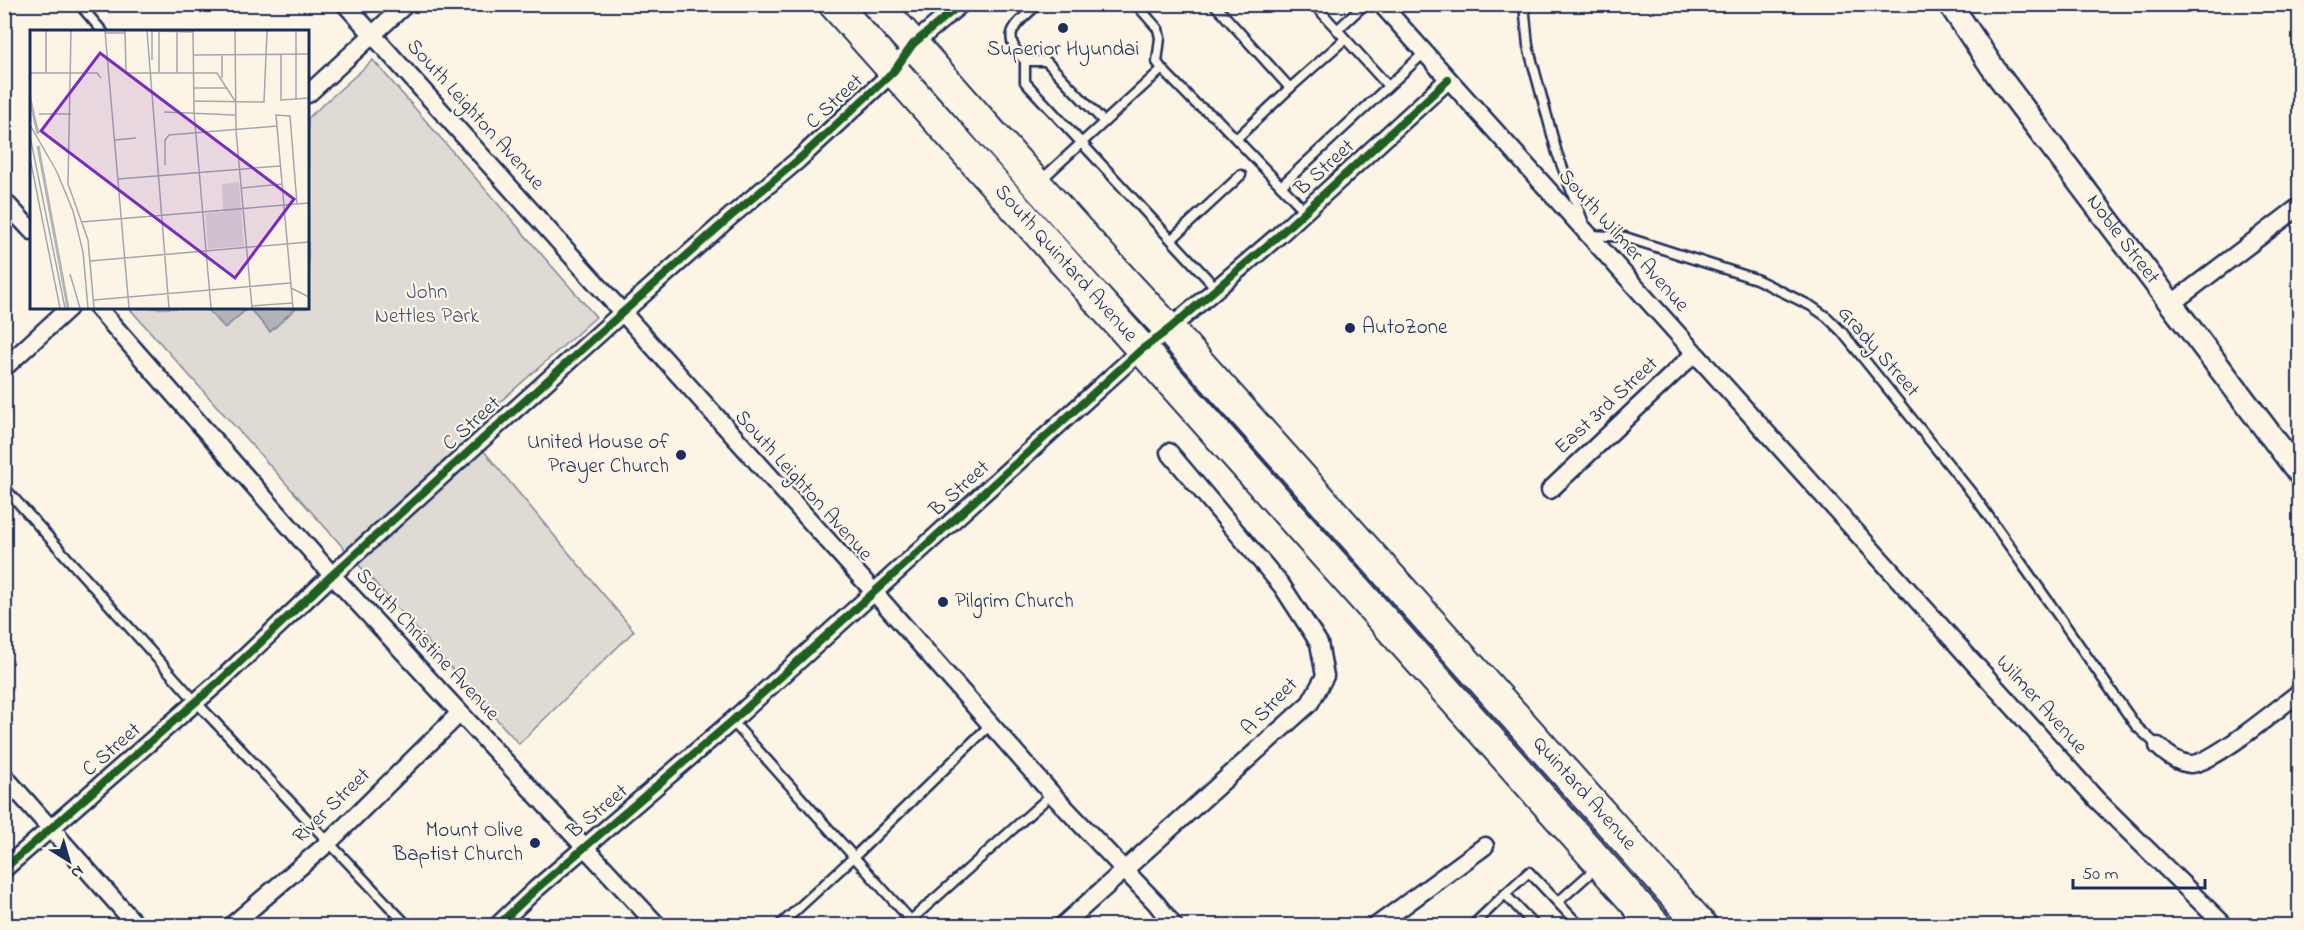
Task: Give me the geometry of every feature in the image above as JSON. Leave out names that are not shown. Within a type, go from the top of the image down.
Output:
[{"type":"highway","name":"South Quintard Avenue","points":[[834,4],[1441,685]]},
{"type":"highway","name":"South Quintard Avenue","points":[[877,4],[1466,662]]},
{"type":"highway","name":"Quintard Avenue","points":[[1466,662],[1702,926]]},
{"type":"highway","name":"Quintard Avenue","points":[[1441,685],[1656,926]]},
{"type":"main road","name":"Noble Street","points":[[1950,4],[1997,74],[2300,474]]},
{"type":"street","name":"South Leighton Avenue","points":[[345,4],[874,592],[1052,794],[1156,903],[1174,926]]},
{"type":"street","points":[[309,93],[406,4]]},
{"type":"street","name":"C Street","points":[[4,868],[196,702],[332,575],[622,312],[798,160],[894,71],[913,44],[961,4]]},
{"type":"street","name":"South Wilmer Avenue","points":[[1381,4],[1832,506]]},
{"type":"street","name":"B Street","points":[[497,926],[732,721],[1141,350],[1169,329],[1305,211],[1448,80]]},
{"type":"street","points":[[4,201],[30,229]]},
{"type":"street","points":[[2171,304],[2300,206]]},
{"type":"street","points":[[4,368],[68,309]]},
{"type":"street","name":"South Christine Avenue","points":[[99,309],[332,575],[658,926]]},
{"type":"street","name":"East 3rd Street","points":[[1550,490],[1694,354]]},
{"type":"street","name":"A Street","points":[[1062,926],[1310,703],[1325,676],[1319,643],[1281,586],[1169,452]]},
{"type":"street","name":"Wilmer Avenue","points":[[1832,506],[2100,803],[2225,926]]},
{"type":"street","points":[[2158,746],[2170,758],[2191,764],[2211,758],[2300,692]]},
{"type":"street","name":"River Street","points":[[231,926],[328,843],[459,714]]},
{"type":"street","points":[[4,776],[137,926]]},
{"type":"street","points":[[1376,926],[1485,846]]},
{"type":"lane","points":[[79,4],[102,30]]},
{"type":"lane","points":[[1038,4],[1015,27],[1010,38],[1013,49],[1025,61],[1046,61],[1104,122]]},
{"type":"lane","points":[[1136,4],[1158,29],[1160,38],[1157,62],[1162,69],[1196,104],[1215,117],[1305,211]]},
{"type":"lane","points":[[1214,4],[1290,88]]},
{"type":"lane","points":[[1314,4],[1388,86]]},
{"type":"lane","points":[[1337,30],[1365,4]]},
{"type":"lane","points":[[1524,4],[1528,46],[1554,143],[1588,235]]},
{"type":"lane","points":[[1236,139],[1345,39]]},
{"type":"lane","points":[[1281,186],[1424,53]]},
{"type":"lane","points":[[1025,61],[1025,82],[1216,288]]},
{"type":"lane","points":[[1037,185],[1162,69]]},
{"type":"lane","points":[[1173,239],[1241,175]]},
{"type":"lane","name":"Grady Street","points":[[1588,235],[1625,237],[1746,276],[1810,306],[1827,317],[1842,332],[1975,497],[2136,726],[2158,746]]},
{"type":"lane","points":[[4,487],[196,702],[408,926]]},
{"type":"lane","points":[[732,721],[914,923],[1052,794]]},
{"type":"lane","points":[[779,926],[991,724]]},
{"type":"lane","points":[[1558,902],[1601,864]]},
{"type":"lane","points":[[1472,926],[1529,872],[1580,926]]},
{"type":"lane","points":[[1505,894],[1535,926]]},
{"type":"green space","name":"John Nettles Park","points":[[373,60],[596,317],[467,431],[634,631],[519,744],[130,309],[309,309],[309,117]]},
{"type":"shaded area","points":[[207,309],[247,309],[225,328]]},
{"type":"shaded area","points":[[250,309],[295,309],[270,332]]},
{"type":"cycle path","points":[[4,869],[221,680],[332,575],[622,313],[798,160],[894,71],[913,44],[961,4]]},
{"type":"cycle path","points":[[497,926],[536,889],[732,721],[1141,350],[1278,236],[1448,80]]},
{"type":"place","name":"Superior Hyundai","points":[[1063,28]]},
{"type":"place","name":"AutoZone","points":[[1350,328]]},
{"type":"place","name":"United House of Prayer Church","points":[[681,455]]},
{"type":"place","name":"Pilgrim Church","points":[[943,602]]},
{"type":"place","name":"Mount Olive Baptist Church","points":[[535,843]]}]
